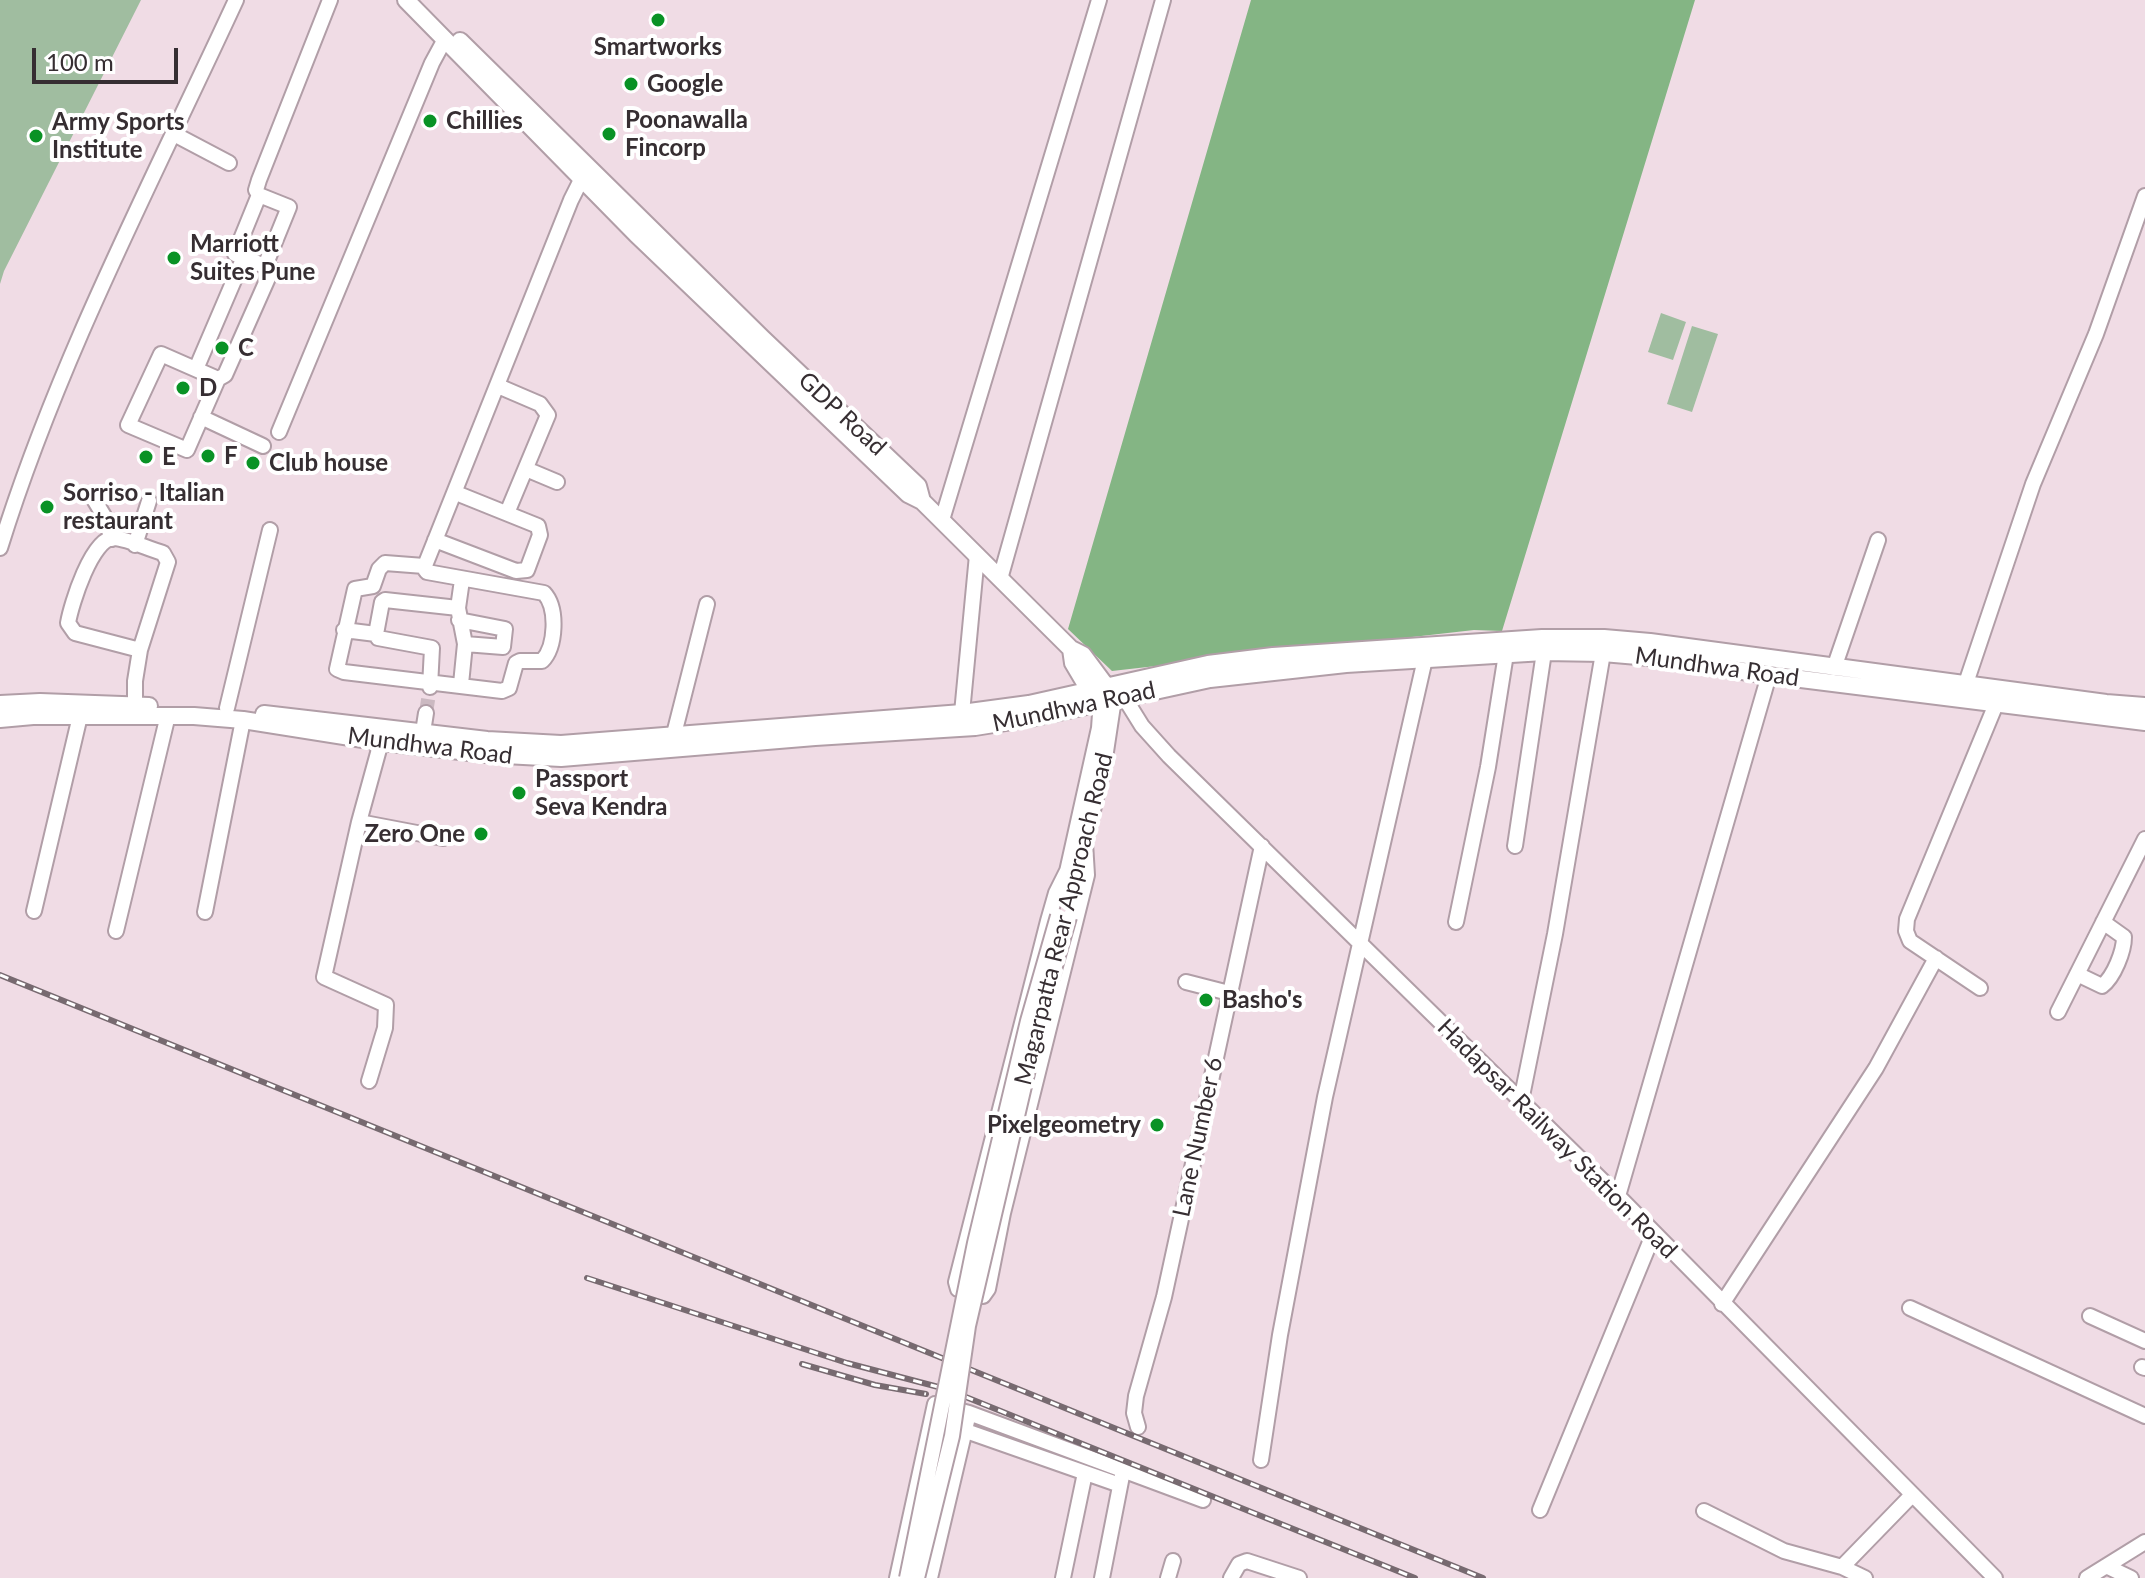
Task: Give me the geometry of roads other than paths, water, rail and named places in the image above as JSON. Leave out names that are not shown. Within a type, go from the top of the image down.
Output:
[{"type":"main road","points":[[406,0],[487,85],[585,172]]},
{"type":"main road","name":"GDP Road","points":[[419,0],[585,172],[918,486],[922,501],[1071,649]]},
{"type":"main road","name":"Mundhwa Road","points":[[1,718],[40,702],[227,708],[486,754],[561,751],[815,737],[962,713],[1274,670],[1506,654],[1604,638],[1834,668],[1962,692],[1996,704],[2145,722]]},
{"type":"main road","name":"Mundhwa Road","points":[[1115,694],[1208,664],[1273,656],[1536,648],[1603,653],[1769,675],[2145,706]]},
{"type":"main road","points":[[1071,649],[1083,655],[1115,694]]},
{"type":"main road","name":"Magarpatta Rear Approach Road","points":[[1071,649],[1073,663],[1092,696]]},
{"type":"main road","name":"Mundhwa Road","points":[[1,718],[168,715],[384,735],[423,732],[561,751],[674,734],[975,727],[1092,696]]},
{"type":"street","points":[[0,548],[16,498],[89,316],[236,0]]},
{"type":"street","points":[[265,266],[289,207],[259,195],[256,190],[330,0]]},
{"type":"street","points":[[942,520],[1099,0]]},
{"type":"street","points":[[1000,579],[1163,0]]},
{"type":"street","points":[[279,432],[432,63],[445,39]]},
{"type":"street","points":[[174,134],[229,163]]},
{"type":"street","points":[[424,566],[385,563],[379,569],[373,586],[355,589],[337,669],[431,684],[461,684],[502,691],[509,688],[516,663],[542,661],[548,656],[555,613],[550,599],[538,590],[462,580],[427,572],[424,566],[585,172]]},
{"type":"street","points":[[218,379],[161,354],[128,425],[187,450],[218,379],[225,375],[272,269],[235,254],[259,195]]},
{"type":"street","points":[[1962,692],[2033,484],[2096,334],[2145,196]]},
{"type":"street","points":[[196,369],[244,257]]},
{"type":"street","points":[[498,386],[547,410],[547,420],[507,513]]},
{"type":"street","points":[[201,417],[263,446]]},
{"type":"street","points":[[526,469],[557,482]]},
{"type":"street","points":[[435,540],[522,572],[527,570],[541,530],[538,526],[456,493]]},
{"type":"street","points":[[92,496],[104,516],[112,539]]},
{"type":"street","points":[[135,545],[149,501]]},
{"type":"street","points":[[227,708],[270,530]]},
{"type":"street","points":[[135,705],[140,650],[168,562],[163,553],[112,539],[98,544],[93,553],[68,623],[75,633],[140,650]]},
{"type":"street","points":[[1834,668],[1878,540]]},
{"type":"street","points":[[962,713],[977,555]]},
{"type":"street","points":[[461,684],[465,644],[458,614],[462,580]]},
{"type":"street","points":[[376,634],[380,608],[385,600],[458,614],[505,629],[503,647],[465,644]]},
{"type":"street","points":[[674,734],[707,604]]},
{"type":"street","points":[[344,630],[376,634],[381,640],[432,648],[431,684]]},
{"type":"street","points":[[1515,846],[1536,648]]},
{"type":"street","points":[[1521,1101],[1555,934],[1603,653]]},
{"type":"street","points":[[1456,922],[1488,767],[1506,654]]},
{"type":"street","points":[[1261,1460],[1280,1335],[1325,1097],[1425,659]]},
{"type":"street","points":[[1618,1196],[1769,675]]},
{"type":"street","name":"Magarpatta Rear Approach Road","points":[[917,1578],[952,1436],[977,1285],[1064,916],[1104,765],[1115,694]]},
{"type":"street","name":"Hadapsar Railway Station Road","points":[[1115,694],[1169,756],[1618,1196],[1653,1235],[1995,1578]]},
{"type":"street","name":"Magarpatta Rear Approach Road","points":[[907,1578],[975,1243],[1028,1021],[1064,916],[1068,869],[1099,728],[1100,714],[1092,696]]},
{"type":"street","points":[[1980,988],[1910,941],[1906,931],[1907,919],[1996,704]]},
{"type":"street","points":[[423,732],[426,713]]},
{"type":"street","points":[[116,931],[168,715]]},
{"type":"street","points":[[34,911],[80,716]]},
{"type":"street","points":[[205,912],[243,720]]},
{"type":"street","points":[[369,1081],[385,1028],[386,1005],[324,977],[359,822],[384,735]]},
{"type":"street","points":[[359,822],[443,838]]},
{"type":"street","points":[[2058,1012],[2145,839]]},
{"type":"street","points":[[1068,869],[1056,893],[1048,921],[956,1282],[958,1289],[980,1296],[988,1289],[1003,1213],[1087,875],[1085,843]]},
{"type":"street","name":"Lane Number 6","points":[[1138,1427],[1134,1413],[1136,1396],[1164,1297],[1262,846]]},
{"type":"street","points":[[2077,974],[2102,986],[2110,979],[2124,937],[2103,922]]},
{"type":"street","points":[[1722,1304],[1876,1068],[1936,958]]},
{"type":"street","points":[[1186,982],[1229,993]]},
{"type":"street","points":[[1540,1510],[1653,1235]]},
{"type":"street","points":[[1910,1308],[2145,1416]]},
{"type":"street","points":[[2090,1316],[2145,1341]]},
{"type":"street","points":[[897,1578],[934,1408],[939,1404],[969,1413],[1122,1478]]},
{"type":"street","points":[[930,1578],[969,1413]]},
{"type":"street","points":[[966,1431],[1085,1473],[1122,1478],[1203,1500]]},
{"type":"street","points":[[1063,1578],[1085,1473]]},
{"type":"street","points":[[1102,1578],[1122,1478]]},
{"type":"street","points":[[1842,1567],[1912,1495]]},
{"type":"street","points":[[1704,1511],[1784,1551],[1842,1567],[1865,1578]]},
{"type":"street","points":[[2087,1578],[2145,1542]]},
{"type":"street","points":[[1168,1578],[1173,1561]]},
{"type":"street","points":[[1231,1578],[1239,1564],[1247,1561],[1299,1578]]},
{"type":"street","points":[[2106,1566],[2131,1578]]},
{"type":"tunnel","points":[[426,713],[430,687]]},
{"type":"railway","points":[[0,975],[1483,1578]]},
{"type":"railway","points":[[587,1278],[847,1363],[946,1389],[1415,1578]]},
{"type":"railway","points":[[802,1364],[875,1385],[926,1394]]},
{"type":"place","name":"Smartworks","points":[[658,20]]},
{"type":"place","name":"Google","points":[[631,84]]},
{"type":"place","name":"Chillies","points":[[430,121]]},
{"type":"place","name":"Poonawalla Fincorp","points":[[609,134]]},
{"type":"place","name":"Army Sports Institute","points":[[36,136]]},
{"type":"place","name":"Marriott Suites Pune","points":[[174,258]]},
{"type":"place","name":"C","points":[[222,348]]},
{"type":"place","name":"D","points":[[183,388]]},
{"type":"place","name":"F","points":[[208,456]]},
{"type":"place","name":"E","points":[[146,457]]},
{"type":"place","name":"Club house","points":[[253,463]]},
{"type":"place","name":"Sorriso - Italian restaurant","points":[[47,507]]},
{"type":"place","name":"Passport Seva Kendra","points":[[519,793]]},
{"type":"place","name":"Zero One","points":[[481,834]]},
{"type":"place","name":"Basho's","points":[[1206,1000]]},
{"type":"place","name":"Pixelgeometry","points":[[1157,1125]]}]
